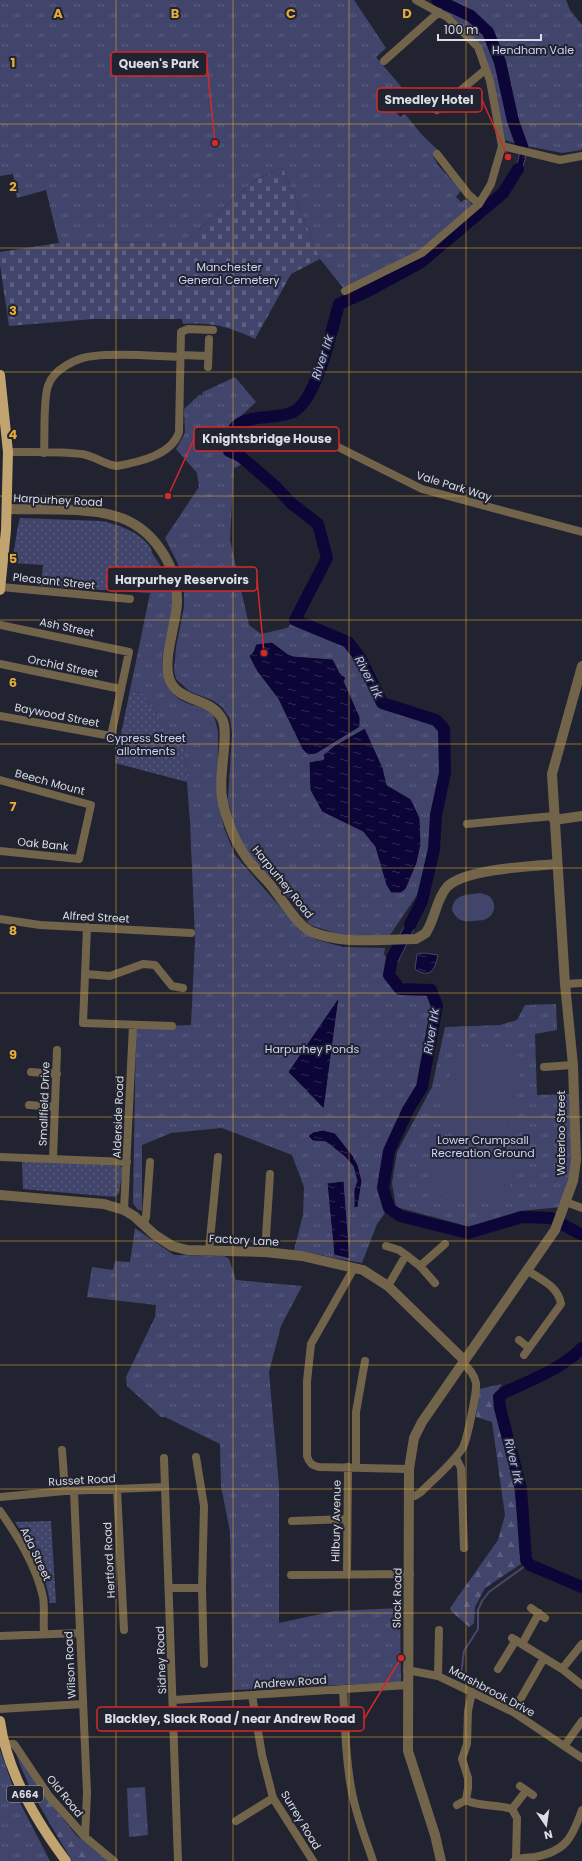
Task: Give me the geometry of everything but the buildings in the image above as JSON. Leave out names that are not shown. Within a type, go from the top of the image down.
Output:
[{"type":"main road","points":[[0,375],[8,452],[3,509],[0,588]]},
{"type":"main road","name":"A664","points":[[0,1721],[10,1763],[49,1836],[66,1861]]},
{"type":"street","points":[[345,292],[422,253],[479,204],[491,184],[502,146],[490,81],[478,47],[458,26],[439,12],[416,0]]},
{"type":"street","points":[[384,61],[439,12]]},
{"type":"street","points":[[437,110],[485,70]]},
{"type":"street","points":[[502,146],[560,160],[582,156]]},
{"type":"street","points":[[437,154],[468,194],[479,204]]},
{"type":"street","points":[[8,452],[84,455],[117,466],[159,454],[169,448],[177,438],[179,432],[180,356],[182,330],[213,330]]},
{"type":"street","points":[[208,367],[209,339]]},
{"type":"street","points":[[44,453],[46,390],[52,377],[62,368],[78,360],[94,356],[208,356]]},
{"type":"street","name":"Vale Park Way","points":[[306,431],[422,489],[582,532]]},
{"type":"street","name":"Harpurhey Road","points":[[3,509],[93,512],[116,516],[142,529],[161,549],[172,569],[177,594],[168,662],[169,678],[175,689],[184,696],[212,707],[219,714],[223,722],[224,731],[221,775],[222,797],[231,827],[243,853],[305,928],[334,938],[416,939],[428,930],[443,892],[454,882],[462,878],[505,868],[557,864]]},
{"type":"street","name":"Pleasant Street","points":[[0,588],[130,599]]},
{"type":"street","name":"Ash Street","points":[[0,625],[128,652],[121,689]]},
{"type":"street","name":"Orchid Street","points":[[0,664],[121,689]]},
{"type":"street","name":"Waterloo Street","points":[[409,1496],[409,1468],[414,1438],[422,1422],[555,1230],[573,1181],[576,1160],[573,1065],[565,984],[552,787],[554,763],[580,679],[582,666]]},
{"type":"street","name":"Baywood Street","points":[[0,716],[111,736],[121,689]]},
{"type":"street","name":"Beech Mount","points":[[0,780],[91,805],[86,832]]},
{"type":"street","points":[[467,824],[582,816]]},
{"type":"street","name":"Oak Bank","points":[[0,851],[79,859],[86,832]]},
{"type":"street","name":"Alfred Street","points":[[0,919],[40,925],[191,933]]},
{"type":"street","points":[[87,927],[83,1023],[172,1026]]},
{"type":"street","points":[[86,974],[110,976],[137,965],[155,965],[172,986],[183,988]]},
{"type":"street","points":[[565,984],[582,983]]},
{"type":"street","name":"Alderside Road","points":[[124,1210],[133,1025]]},
{"type":"street","name":"Smallfield Drive","points":[[53,1159],[57,1050]]},
{"type":"street","points":[[544,1067],[573,1065]]},
{"type":"street","points":[[31,1072],[57,1074]]},
{"type":"street","points":[[28,1105],[55,1107]]},
{"type":"street","points":[[0,1157],[127,1162]]},
{"type":"street","points":[[208,1250],[218,1157]]},
{"type":"street","points":[[144,1224],[146,1217],[150,1162]]},
{"type":"street","points":[[265,1252],[270,1174]]},
{"type":"street","name":"Factory Lane","points":[[0,1195],[104,1204],[124,1210],[144,1224],[154,1235],[172,1246],[187,1250],[265,1252],[302,1256],[354,1268],[372,1274],[388,1286],[463,1361]]},
{"type":"street","points":[[566,1202],[582,1208]]},
{"type":"street","points":[[420,1266],[445,1244]]},
{"type":"street","points":[[386,1246],[406,1254],[420,1266],[435,1283]]},
{"type":"street","points":[[388,1286],[406,1254]]},
{"type":"street","points":[[354,1268],[311,1344],[307,1381],[307,1456],[309,1462],[313,1466],[319,1467],[409,1468]]},
{"type":"street","points":[[519,1340],[527,1351],[561,1304],[560,1297],[556,1290],[527,1270]]},
{"type":"street","name":"Hilbury Avenue","points":[[347,1574],[347,1519],[356,1412],[365,1361]]},
{"type":"street","points":[[409,1496],[419,1494],[456,1458],[464,1447],[476,1386],[470,1368],[463,1361]]},
{"type":"street","name":"Wilson Road","points":[[62,1450],[69,1492],[80,1633],[87,1793],[85,1837]]},
{"type":"street","points":[[196,1457],[204,1506],[202,1588],[204,1664]]},
{"type":"street","name":"Sidney Road","points":[[164,1458],[178,1861]]},
{"type":"street","points":[[456,1458],[461,1468],[464,1548]]},
{"type":"street","name":"Russet Road","points":[[0,1497],[117,1489],[165,1488]]},
{"type":"street","name":"Hertford Road","points":[[117,1489],[124,1630]]},
{"type":"street","name":"Slack Road","points":[[409,1496],[410,1574],[407,1670],[408,1751],[436,1835],[441,1861]]},
{"type":"street","name":"Ada Street","points":[[0,1511],[19,1540],[35,1573],[43,1598],[44,1634]]},
{"type":"street","points":[[292,1521],[347,1519]]},
{"type":"street","points":[[291,1575],[410,1574]]},
{"type":"street","points":[[169,1588],[202,1588]]},
{"type":"street","points":[[498,1669],[516,1641],[542,1616],[531,1608]]},
{"type":"street","points":[[438,1676],[439,1630]]},
{"type":"street","points":[[0,1636],[80,1633]]},
{"type":"street","points":[[516,1641],[562,1669],[582,1685]]},
{"type":"street","points":[[562,1669],[582,1644]]},
{"type":"street","points":[[513,1712],[544,1658]]},
{"type":"street","name":"Marshbrook Drive","points":[[407,1670],[438,1676],[513,1712],[565,1745],[582,1758]]},
{"type":"street","name":"Andrew Road","points":[[173,1700],[408,1685]]},
{"type":"street","points":[[343,1689],[347,1757],[351,1789],[373,1861]]},
{"type":"street","points":[[466,1800],[468,1778],[462,1760],[467,1744],[468,1711],[472,1692]]},
{"type":"street","name":"Surrey Road","points":[[252,1695],[262,1755],[273,1798],[313,1861]]},
{"type":"street","points":[[0,1709],[83,1704]]},
{"type":"street","points":[[565,1745],[582,1721]]},
{"type":"street","name":"Old Road","points":[[5,1744],[14,1744],[48,1796],[85,1837],[114,1861]]},
{"type":"street","points":[[512,1809],[526,1791]]},
{"type":"street","points":[[236,1821],[273,1798]]},
{"type":"street","points":[[457,1805],[466,1800]]},
{"type":"street","points":[[466,1800],[472,1804],[500,1805],[512,1809],[517,1818],[515,1860],[553,1852],[565,1845],[573,1834],[581,1814]]},
{"type":"green space","points":[[0,0],[354,0],[386,48],[376,57],[404,90],[388,104],[400,117],[405,114],[422,135],[439,151],[433,157],[437,162],[436,163],[460,189],[460,192],[456,197],[461,202],[464,200],[469,200],[472,205],[430,245],[344,289],[320,259],[283,168],[255,180],[185,242],[59,243],[46,190],[17,198],[13,174],[0,176]]},
{"type":"green space","name":"Hendham Vale","points":[[431,0],[566,0],[570,10],[582,25],[582,150],[562,153],[517,144],[505,140],[480,45],[455,19]]},
{"type":"green space","name":"Manchester General Cemetery","points":[[283,168],[320,259],[291,274],[255,339],[228,328],[211,324],[183,324],[182,319],[93,319],[9,326],[0,265],[0,252],[59,243],[185,242],[255,180]]},
{"type":"green space","points":[[235,377],[256,402],[227,429],[237,458],[243,464],[234,468],[230,540],[249,625],[261,634],[287,628],[293,622],[346,644],[358,659],[380,704],[432,722],[440,732],[440,773],[430,815],[430,850],[417,895],[388,938],[338,934],[310,925],[274,880],[247,854],[236,832],[228,799],[232,733],[230,719],[222,707],[214,701],[189,691],[176,679],[174,670],[176,647],[184,607],[184,585],[178,564],[165,538],[199,487],[197,473],[176,449],[185,433],[184,409],[199,395],[202,395],[203,392]]},
{"type":"green space","points":[[20,518],[101,521],[114,524],[134,533],[146,542],[152,551],[153,569],[150,593],[41,586],[43,565],[12,563]]},
{"type":"green space","name":"Harpurhey Ponds","points":[[152,553],[170,581],[173,599],[164,644],[162,659],[163,673],[168,687],[179,699],[186,703],[213,712],[218,731],[218,800],[224,828],[235,855],[287,915],[305,932],[317,940],[343,947],[385,948],[384,954],[400,981],[425,993],[432,1006],[419,1085],[404,1110],[385,1151],[379,1189],[385,1213],[377,1224],[362,1263],[294,1250],[303,1215],[304,1187],[292,1155],[222,1128],[171,1133],[142,1145],[142,1211],[137,1209],[133,1203],[136,1027],[191,1025],[195,939],[190,822],[184,743],[162,723],[144,694],[130,690],[153,579]]},
{"type":"green space","name":"Cypress Street allotments","points":[[130,690],[144,694],[162,723],[184,742],[187,782],[115,763]]},
{"type":"green space","points":[[480,893],[489,896],[493,901],[494,910],[489,918],[470,921],[458,919],[452,910],[455,901],[462,896]]},
{"type":"green space","name":"Lower Crumpsall Recreation Ground","points":[[556,1004],[557,1030],[535,1034],[537,1095],[569,1094],[573,1162],[561,1207],[520,1211],[471,1227],[396,1207],[392,1183],[397,1152],[432,1087],[445,1027],[500,1025],[517,1020],[525,1005]]},
{"type":"green space","points":[[454,1048],[523,1057],[509,1141],[440,1132]]},
{"type":"green space","points":[[434,1143],[513,1151],[508,1203],[428,1194]]},
{"type":"green space","points":[[22,1160],[120,1166],[123,1168],[119,1193],[115,1197],[23,1189]]},
{"type":"green space","points":[[135,1228],[174,1255],[224,1256],[229,1259],[236,1280],[302,1286],[281,1326],[269,1372],[279,1486],[279,1623],[334,1611],[400,1608],[401,1682],[233,1690],[230,1532],[221,1486],[220,1444],[165,1417],[161,1417],[127,1386],[126,1377],[155,1317],[156,1305],[87,1297],[92,1267],[113,1270],[115,1261],[130,1262]]},
{"type":"green space","points":[[502,1384],[494,1396],[497,1419],[514,1485],[522,1558],[521,1564],[485,1588],[475,1607],[474,1623],[469,1627],[451,1611],[450,1608],[498,1540],[505,1515],[492,1422],[476,1417],[479,1389]]},
{"type":"green space","points":[[51,1521],[56,1603],[50,1603],[42,1572],[15,1522]]},
{"type":"green space","points":[[0,1750],[16,1795],[50,1861],[0,1861]]},
{"type":"green space","points":[[18,1755],[47,1799],[77,1836],[109,1861],[72,1861],[28,1784],[17,1756]]},
{"type":"green space","points":[[145,1787],[148,1835],[129,1837],[127,1788]]},
{"type":"water","points":[[520,131],[526,146],[526,152],[521,171],[514,185],[509,181],[519,157],[519,145],[513,132]]},
{"type":"water","points":[[272,642],[293,656],[333,659],[340,673],[346,678],[344,681],[360,717],[360,727],[316,754],[308,755],[302,749],[278,699],[256,670],[249,656],[253,652],[256,644]]},
{"type":"water","points":[[365,728],[383,768],[387,785],[411,799],[420,818],[421,844],[417,863],[406,889],[401,893],[391,893],[386,885],[375,847],[363,832],[322,812],[310,790],[309,762],[324,759],[323,755],[335,745]]},
{"type":"water","points":[[414,910],[422,912],[398,962],[388,960],[392,948]]},
{"type":"water","points":[[424,953],[438,955],[433,969],[428,973],[420,972],[415,969],[417,954]]},
{"type":"water","points":[[339,997],[324,1109],[288,1072]]},
{"type":"water","points":[[323,1130],[335,1133],[358,1165],[362,1181],[358,1207],[354,1208],[354,1189],[357,1181],[353,1166],[344,1156],[326,1142],[313,1141],[308,1136],[313,1132]]},
{"type":"water","points":[[344,1181],[350,1259],[334,1255],[327,1183]]},
{"type":"waterway","name":"River Irk","points":[[437,0],[471,16],[488,32],[500,62],[513,121],[522,146]]},
{"type":"waterway","name":"River Irk","points":[[410,925],[422,901],[434,849],[436,815],[445,773],[444,729],[436,720],[382,703],[361,659],[348,642],[295,620],[327,558],[318,524],[291,503],[275,486],[240,456],[229,451],[230,437],[235,428],[242,422],[251,419],[283,415],[293,412],[302,405],[309,394],[322,363],[339,304],[368,291],[420,263],[503,193],[518,169]]},
{"type":"waterway","name":"River Irk","points":[[398,947],[392,958],[389,975],[400,989],[431,990],[437,1006],[422,1087],[408,1110],[389,1151],[383,1188],[389,1208],[400,1216],[468,1233],[522,1217],[551,1218],[582,1235]]},
{"type":"waterway","name":"River Irk","points":[[582,1348],[556,1368],[505,1392],[499,1397],[500,1408],[521,1489],[526,1560],[530,1565],[582,1587]]},
{"type":"waterway","points":[[461,1675],[464,1651],[478,1629],[478,1610],[482,1601],[489,1592],[525,1566],[526,1560]]},
{"type":"place","name":"Queen's Park","points":[[215,143]]},
{"type":"place","name":"Smedley Hotel","points":[[508,157]]},
{"type":"place","name":"Knightsbridge House","points":[[168,496]]},
{"type":"place","name":"Harpurhey Reservoirs","points":[[264,653]]},
{"type":"place","name":"Blackley, Slack Road / near Andrew Road","points":[[401,1658]]}]
